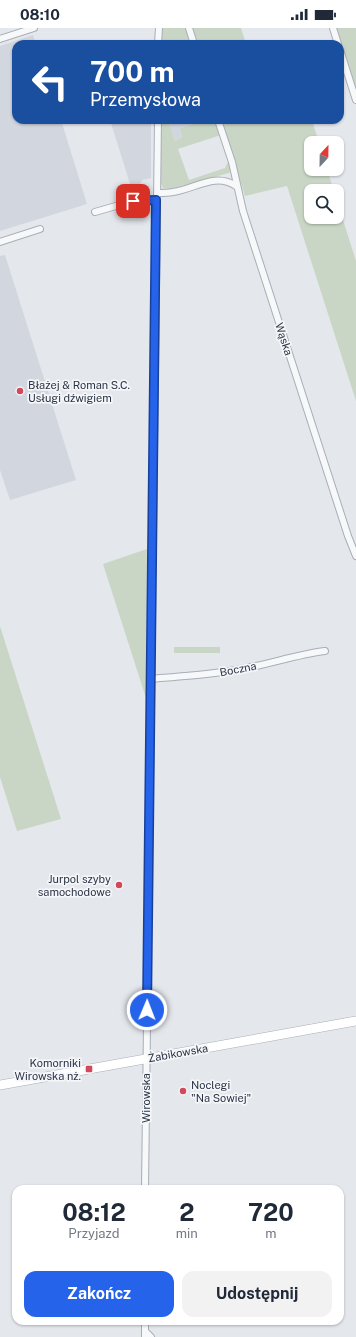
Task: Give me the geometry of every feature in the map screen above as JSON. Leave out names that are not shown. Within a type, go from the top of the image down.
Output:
[{"type":"street","points":[[0,39],[34,28]]},
{"type":"street","points":[[158,40],[159,28]]},
{"type":"street","points":[[189,28],[193,40]]},
{"type":"street","points":[[333,28],[337,40]]},
{"type":"street","points":[[344,62],[356,100]]},
{"type":"street","name":"Wirowska","points":[[145,1185],[158,124]]},
{"type":"street","name":"Wąska","points":[[219,124],[232,162],[236,186],[348,536],[356,556]]},
{"type":"street","points":[[95,212],[133,201],[173,192],[215,179],[224,180],[236,186]]},
{"type":"street","points":[[0,242],[40,229]]},
{"type":"street","name":"Boczna","points":[[150,679],[209,675],[256,666],[304,653],[325,651]]},
{"type":"street","name":"Żabikowska","points":[[0,1085],[356,1022]]},
{"type":"street","points":[[145,1334],[151,1337]]},
{"type":"shaded area","points":[[33,35],[35,40],[18,40]]},
{"type":"shaded area","points":[[12,42],[12,124],[62,124],[87,204],[0,231],[0,46]]},
{"type":"shaded area","points":[[111,124],[151,124],[151,178],[142,180],[138,188],[132,190]]},
{"type":"shaded area","points":[[169,124],[194,124],[180,128],[182,139],[175,141]]},
{"type":"shaded area","name":"Błażej & Roman S.C. Usługi dźwigiem","points":[[5,255],[76,480],[10,500],[0,470],[0,256]]},
{"type":"green space","points":[[162,28],[187,28],[191,40],[162,40]]},
{"type":"green space","points":[[192,28],[241,28],[245,40],[196,40]]},
{"type":"green space","points":[[336,28],[356,28],[356,92],[344,54],[344,40],[340,40]]},
{"type":"green space","points":[[161,124],[169,124],[175,141],[182,138],[180,128],[194,124],[217,124],[221,135],[178,149],[189,180],[225,168],[229,160],[231,169],[229,173],[170,189],[163,188],[161,183]]},
{"type":"green space","points":[[222,124],[313,124],[317,136],[304,136],[304,176],[329,176],[332,184],[304,184],[304,224],[344,223],[356,261],[356,401],[287,186],[245,196]]},
{"type":"green space","points":[[147,549],[146,698],[103,564]]},
{"type":"green space","points":[[0,626],[61,819],[17,831],[0,777]]},
{"type":"green space","points":[[174,647],[220,647],[220,653],[174,653]]},
{"type":"place","name":"Błażej & Roman S.C. Usługi dźwigiem","points":[[20,391]]},
{"type":"place","name":"Jurpol szyby samochodowe","points":[[119,885]]},
{"type":"place","name":"Komorniki Wirowska nż.","points":[[89,1069]]},
{"type":"place","name":"Noclegi \"Na Sowiej\"","points":[[183,1091]]},
{"type":"route","points":[[133,201],[141,199],[156,200],[147,1010]]}]
